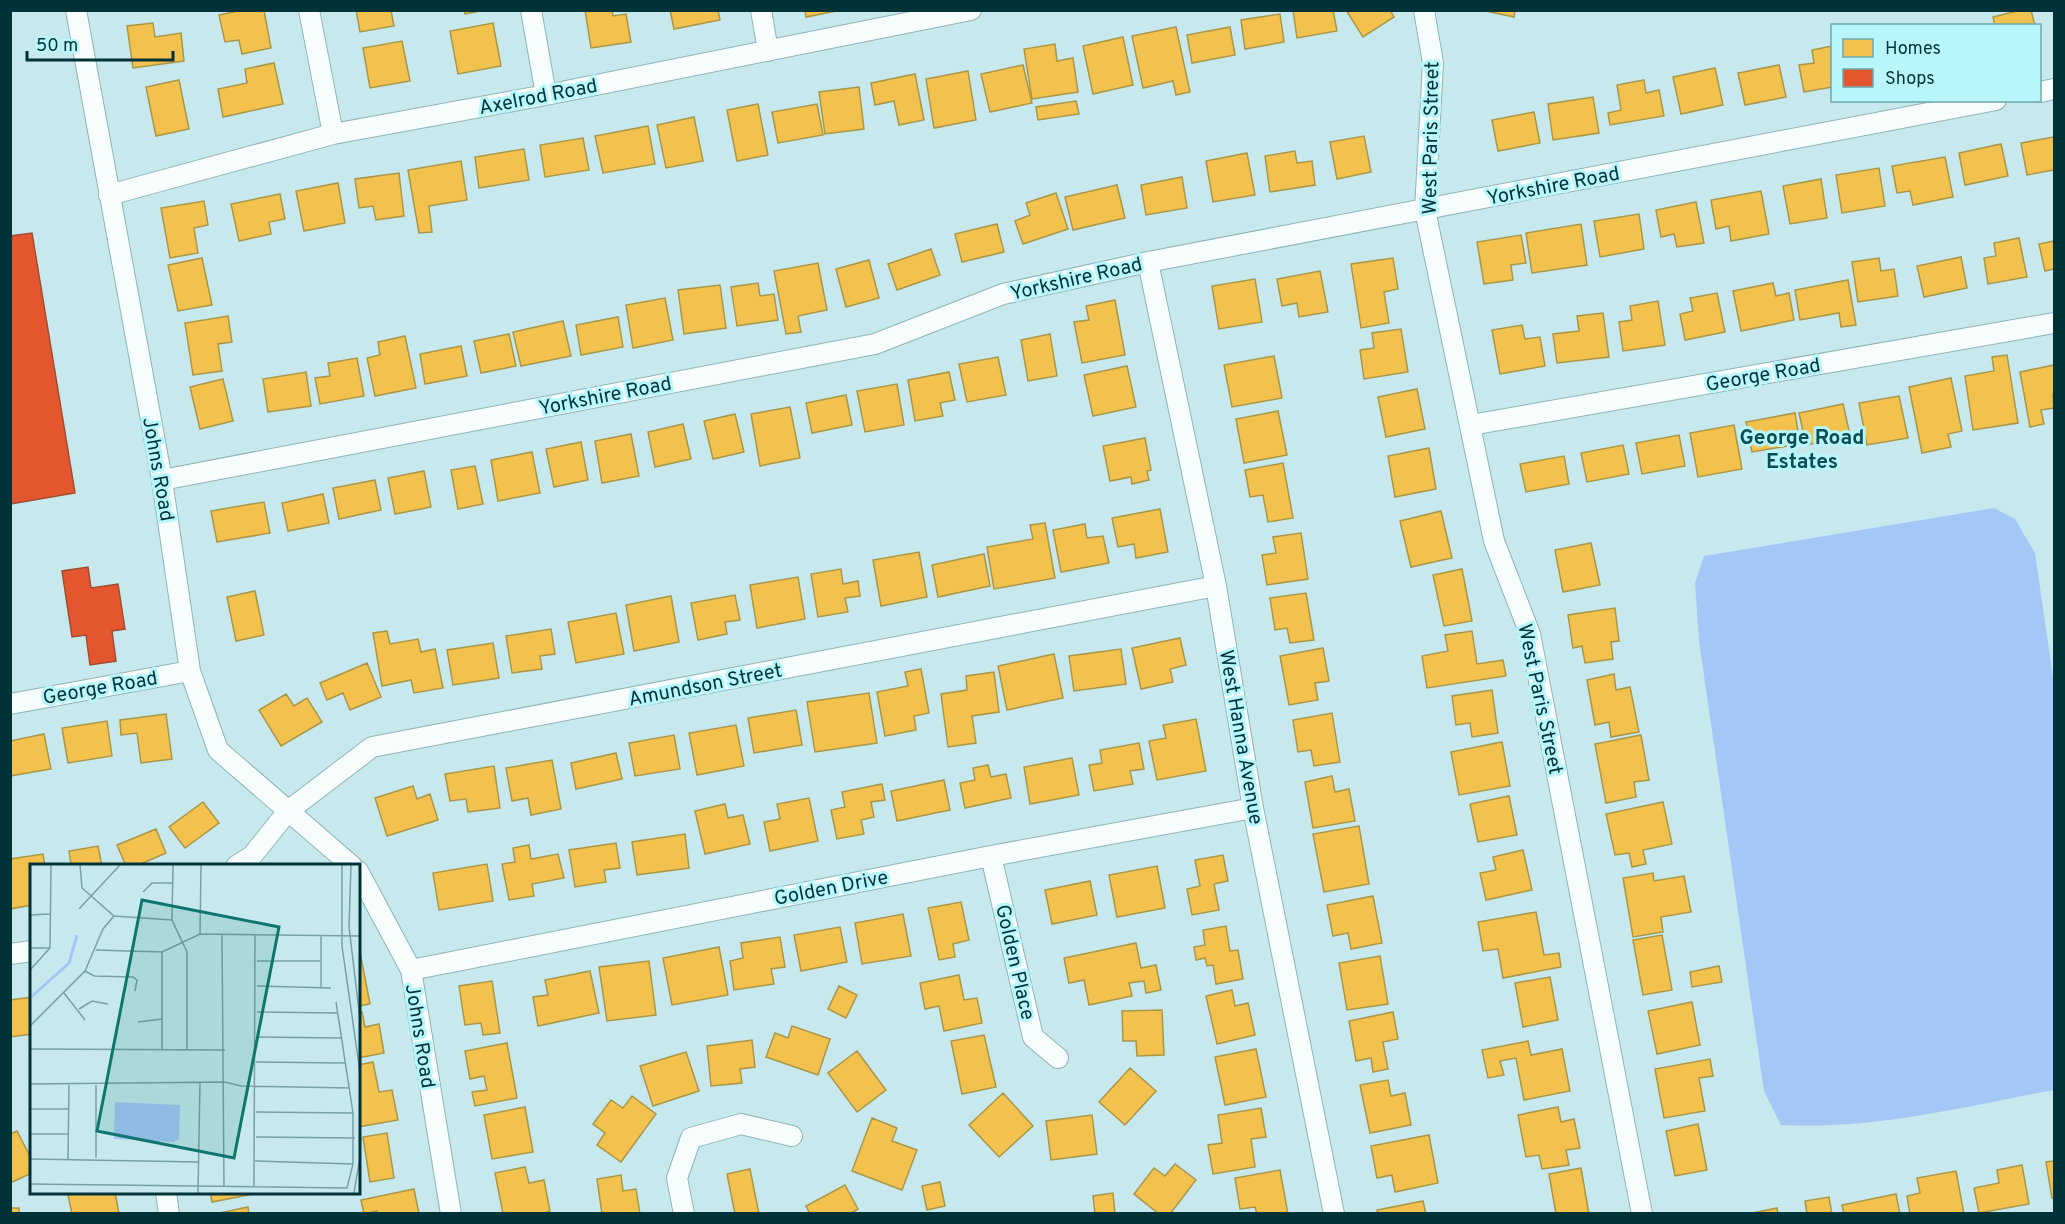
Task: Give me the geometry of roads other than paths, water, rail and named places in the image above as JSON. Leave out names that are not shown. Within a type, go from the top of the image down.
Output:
[{"type":"street","name":"Johns Road","points":[[76,10],[162,480],[190,671],[218,750],[350,864]]},
{"type":"street","points":[[309,10],[333,134]]},
{"type":"street","points":[[531,10],[546,95]]},
{"type":"street","points":[[761,10],[768,51]]},
{"type":"street","name":"Axelrod Road","points":[[109,195],[333,134],[546,95],[971,10]]},
{"type":"street","name":"West Paris Street","points":[[1424,10],[1434,63],[1425,210],[1494,542],[1530,634],[1642,1214]]},
{"type":"street","name":"Yorkshire Road","points":[[162,480],[875,344],[1003,294],[1149,262],[1986,102]]},
{"type":"street","name":"West Hanna Avenue","points":[[1149,262],[1216,586],[1253,808],[1334,1214]]},
{"type":"street","name":"George Road","points":[[1471,425],[2055,323]]},
{"type":"street","name":"Amundson Street","points":[[239,864],[252,856],[288,811],[372,747],[1216,586]]},
{"type":"street","name":"George Road","points":[[10,704],[190,671]]},
{"type":"street","name":"Golden Drive","points":[[411,970],[991,856],[1253,808]]},
{"type":"street","name":"Golden Place","points":[[991,856],[1033,1037],[1058,1058]]},
{"type":"street","name":"Johns Road","points":[[360,875],[411,970],[451,1214]]},
{"type":"street","points":[[10,954],[30,951]]},
{"type":"street","points":[[684,1214],[677,1178],[692,1138],[741,1124],[792,1136]]},
{"type":"street","points":[[166,1194],[170,1214]]},
{"type":"water","points":[[1994,508],[2015,519],[2035,553],[2054,684],[2054,1090],[1884,1121],[1815,1126],[1781,1125],[1764,1091],[1699,641],[1695,583],[1704,556]]},
{"type":"district","name":"George Road Estates","points":[[1802,449]]}]
